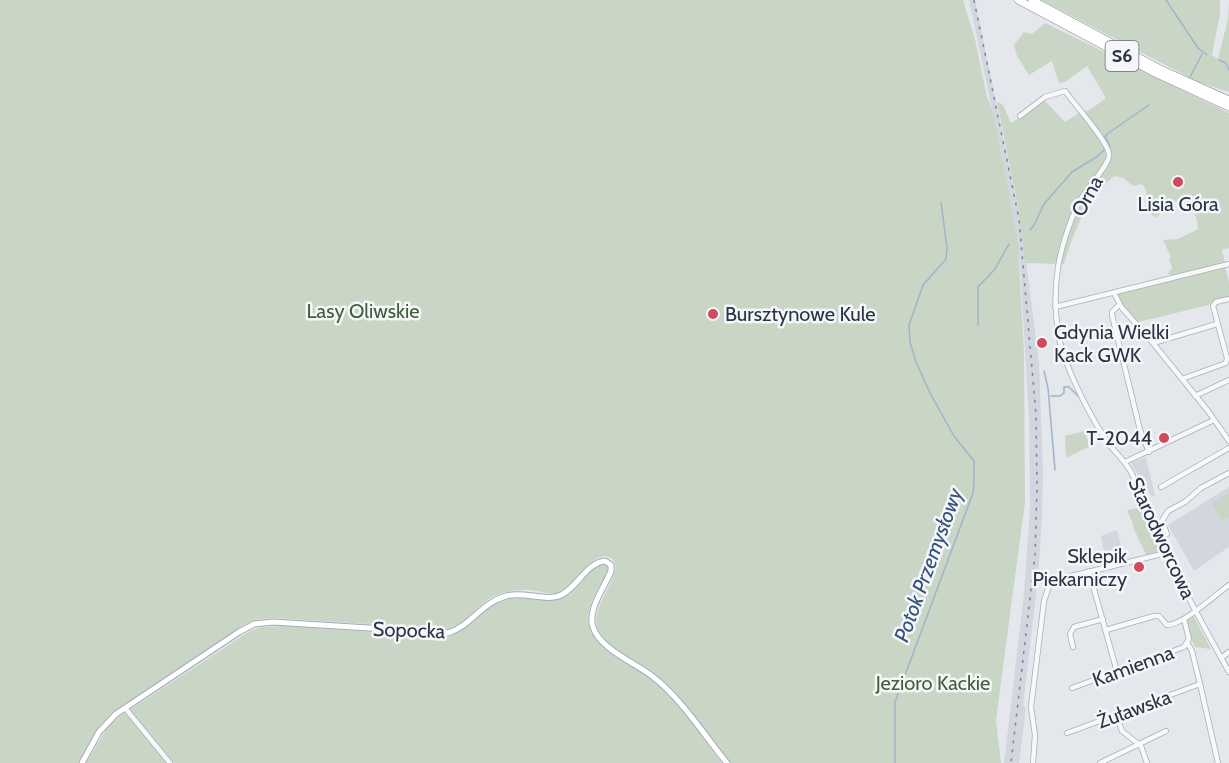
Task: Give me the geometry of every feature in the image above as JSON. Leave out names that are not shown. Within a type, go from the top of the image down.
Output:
[{"type":"highway","name":"S6","points":[[1018,0],[1153,72],[1229,107]]},
{"type":"highway","name":"S6","points":[[1032,0],[1162,70],[1229,100]]},
{"type":"main road","name":"Sopocka","points":[[81,763],[104,726],[125,708],[254,624],[273,622],[448,633],[463,627],[484,606],[502,597],[522,594],[552,597],[562,594],[595,564],[604,561],[611,566],[611,571],[593,611],[592,624],[595,632],[615,652],[662,684],[726,763]]},
{"type":"street","name":"Orna","points":[[1020,116],[1045,97],[1065,91],[1101,138],[1110,155],[1109,161],[1089,185],[1078,204],[1061,250],[1055,280],[1055,307]]},
{"type":"street","points":[[1055,307],[1229,264]]},
{"type":"street","points":[[1114,293],[1119,305],[1196,396],[1229,441]]},
{"type":"street","points":[[1182,379],[1226,363],[1226,346],[1217,324],[1214,304],[1229,299]]},
{"type":"street","points":[[1119,305],[1112,315],[1140,430],[1149,452]]},
{"type":"street","name":"Starodworcowa","points":[[1055,307],[1060,344],[1067,364],[1100,430],[1125,462],[1137,483],[1166,553],[1229,672]]},
{"type":"street","points":[[1153,343],[1217,324]]},
{"type":"street","points":[[1196,396],[1229,380]]},
{"type":"street","points":[[1125,462],[1214,420]]},
{"type":"street","points":[[1161,487],[1229,448]]},
{"type":"street","points":[[1161,539],[1167,534],[1162,524],[1166,513],[1185,502],[1201,488],[1229,473]]},
{"type":"street","points":[[1033,763],[1035,735],[1031,707],[1044,601],[1050,583],[1055,579],[1166,553]]},
{"type":"street","points":[[1089,571],[1117,672]]},
{"type":"street","name":"Kamienna","points":[[1072,688],[1180,649],[1188,644],[1189,635],[1184,619],[1229,585]]},
{"type":"street","points":[[1106,630],[1154,615],[1159,616],[1165,624],[1169,625],[1184,619]]},
{"type":"street","points":[[1073,647],[1070,634],[1074,627],[1103,618]]},
{"type":"street","points":[[1188,644],[1192,651],[1217,762],[1210,763]]},
{"type":"street","points":[[1221,658],[1229,652]]},
{"type":"street","name":"Żuławska","points":[[1067,733],[1200,684]]},
{"type":"street","points":[[125,708],[170,763]]},
{"type":"street","points":[[1116,715],[1122,731],[1139,744],[1147,763]]},
{"type":"street","points":[[1100,763],[1166,731]]},
{"type":"shaded area","points":[[969,0],[975,0],[1021,222],[1039,363],[1043,470],[1042,518],[1019,763],[1004,763],[1024,594],[1030,507],[1029,418],[1020,263],[999,142]]},
{"type":"shaded area","points":[[1146,457],[1155,496],[1152,497],[1131,463]]},
{"type":"shaded area","points":[[1229,487],[1229,547],[1194,571],[1168,525]]},
{"type":"shaded area","points":[[1117,530],[1124,558],[1106,562],[1101,536]]},
{"type":"green space","name":"Lasy Oliwskie","points":[[0,0],[963,0],[975,39],[987,98],[994,116],[1018,243],[1024,353],[1025,502],[996,720],[1001,763],[731,763],[670,688],[653,673],[611,645],[599,631],[596,621],[598,610],[615,567],[613,560],[605,556],[593,561],[562,591],[550,593],[523,590],[502,593],[486,601],[462,622],[449,629],[274,618],[247,623],[114,711],[100,725],[78,763],[0,763]]},
{"type":"green space","points":[[1041,0],[1220,0],[1220,14],[1212,55],[1218,59],[1228,19],[1229,3],[1229,92],[1198,82]]},
{"type":"green space","points":[[1045,23],[1229,113],[1229,248],[1222,250],[1225,263],[1174,275],[1168,274],[1172,268],[1169,258],[1171,257],[1163,240],[1178,239],[1198,229],[1191,205],[1169,200],[1157,218],[1149,213],[1146,190],[1142,184],[1133,186],[1123,178],[1114,176],[1096,194],[1089,205],[1077,228],[1064,264],[1025,263],[1018,206],[997,102],[1003,105],[1011,123],[1045,101],[1065,122],[1079,113],[1090,110],[1106,98],[1087,66],[1065,82],[1059,83],[1052,61],[1029,75],[1017,56],[1014,45],[1024,32],[1032,34]]},
{"type":"green space","points":[[1225,266],[1229,282],[1229,297],[1213,301],[1209,305],[1138,322],[1120,302],[1118,294],[1129,290]]},
{"type":"green space","points":[[1084,431],[1090,446],[1066,458],[1065,436]]},
{"type":"green space","points":[[1229,493],[1229,517],[1222,521],[1212,503]]},
{"type":"green space","points":[[1145,507],[1162,550],[1146,555],[1127,510]]},
{"type":"green space","points":[[602,564],[608,567],[608,571],[588,613],[589,626],[593,635],[608,650],[655,682],[682,710],[722,763],[86,763],[107,728],[119,717],[250,631],[261,627],[283,626],[447,637],[463,630],[489,608],[505,600],[520,598],[550,600],[564,597]]},
{"type":"green space","points":[[1193,615],[1211,649],[1195,647],[1192,640],[1190,641],[1186,619]]},
{"type":"waterway","points":[[1166,0],[1198,48],[1207,55]]},
{"type":"waterway","points":[[1190,77],[1202,54]]},
{"type":"waterway","points":[[1219,60],[1226,63],[1229,70]]},
{"type":"waterway","points":[[1110,146],[1105,137],[1107,134],[1149,105]]},
{"type":"waterway","points":[[1030,230],[1044,204],[1072,172],[1104,150]]},
{"type":"waterway","name":"Potok Przemysłowy","points":[[941,202],[947,248],[946,259],[923,285],[909,325],[910,342],[930,393],[954,436],[974,461],[974,481]]},
{"type":"waterway","points":[[978,325],[978,287],[995,269],[1009,244]]},
{"type":"waterway","points":[[1044,371],[1048,388],[1055,470]]},
{"type":"waterway","points":[[1051,396],[1060,396],[1064,393],[1064,387],[1069,387],[1079,397]]},
{"type":"waterway","name":"Potok Przemysłowy","points":[[895,763],[895,702],[973,493],[974,483]]},
{"type":"railway","points":[[974,0],[1019,219],[1036,415],[1035,555],[1011,763]]},
{"type":"place","name":"Lisia Góra","points":[[1178,182]]},
{"type":"place","name":"Bursztynowe Kule","points":[[713,314]]},
{"type":"place","name":"Gdynia Wielki Kack GWK","points":[[1042,343]]},
{"type":"place","name":"T-2044","points":[[1164,438]]},
{"type":"place","name":"Sklepik Piekarniczy","points":[[1139,567]]},
{"type":"park label","name":"Jezioro Kackie","points":[[933,683]]}]
